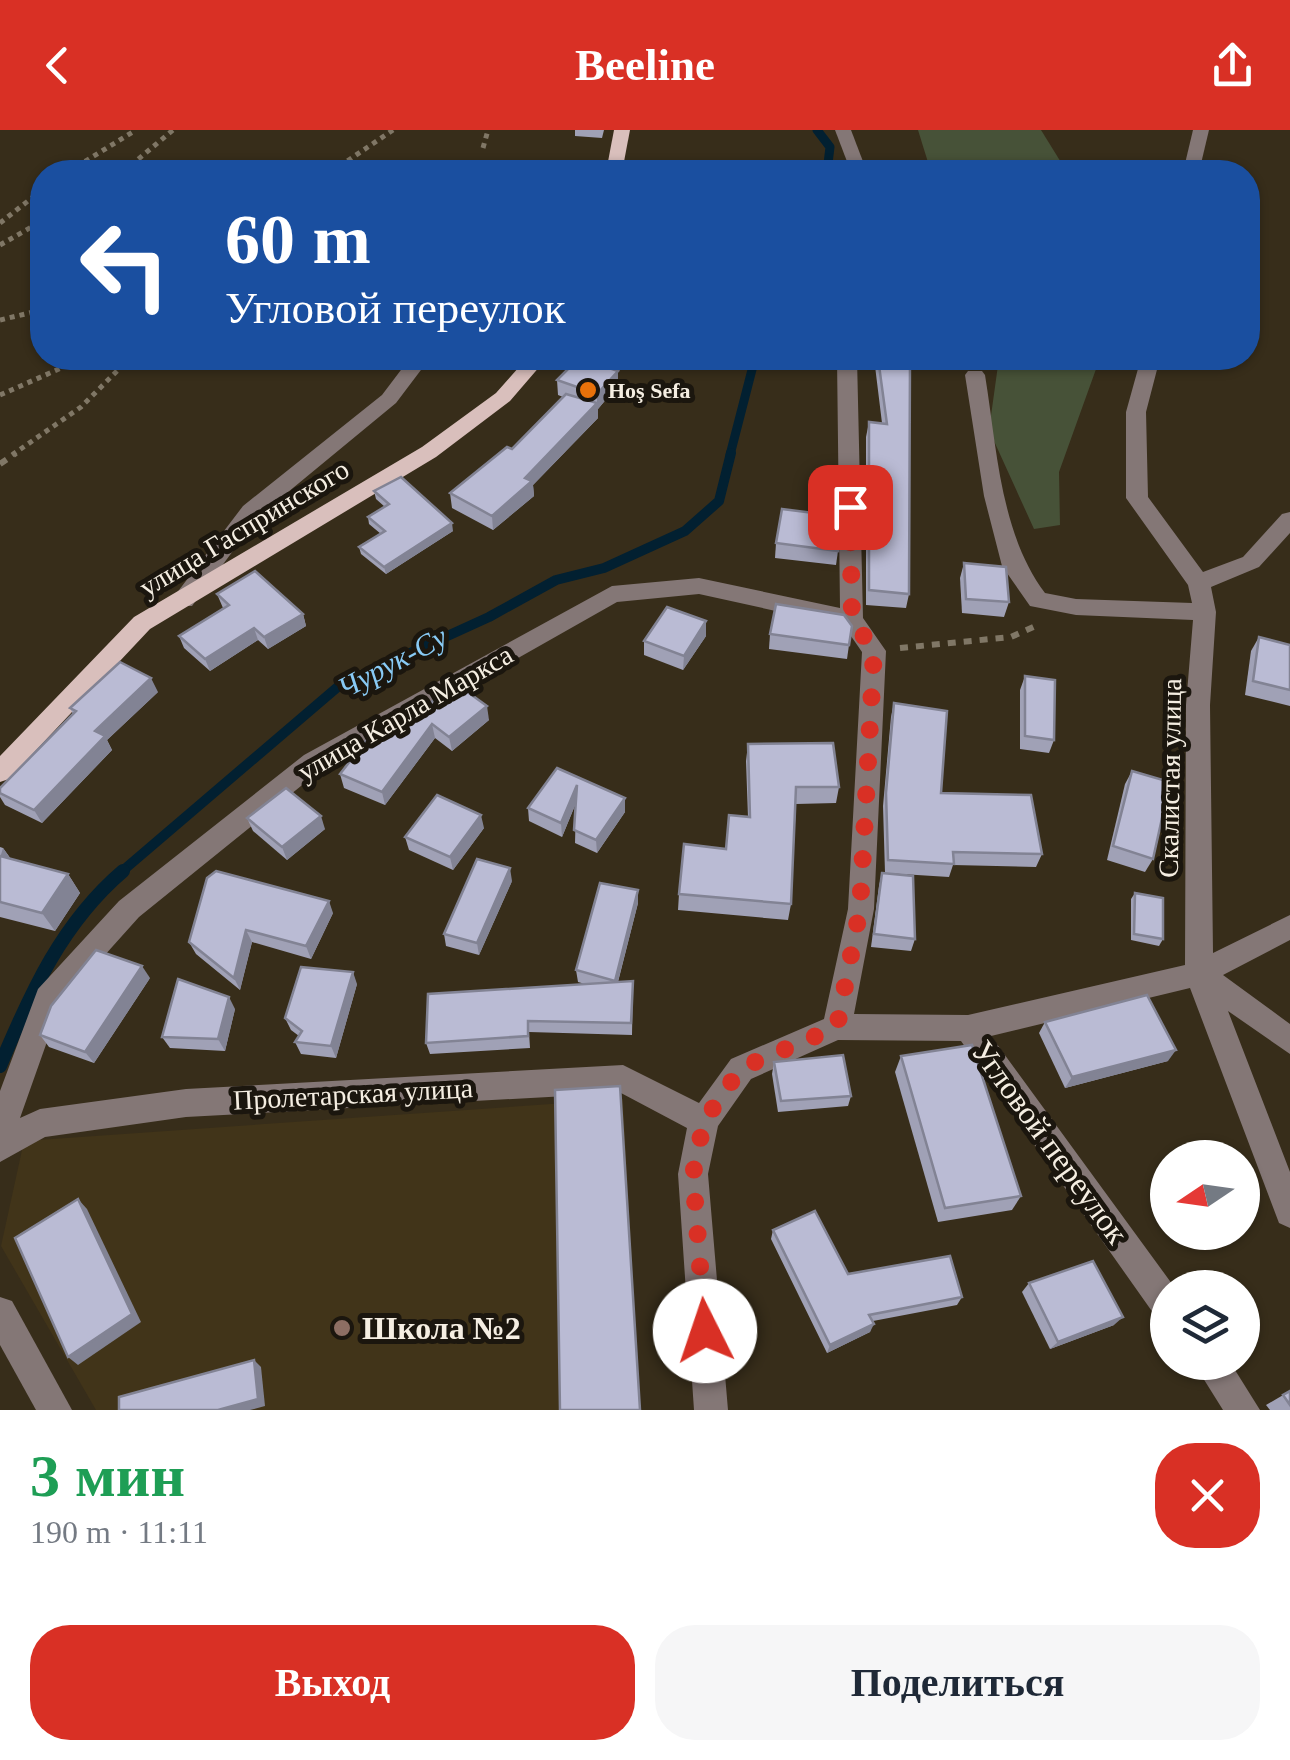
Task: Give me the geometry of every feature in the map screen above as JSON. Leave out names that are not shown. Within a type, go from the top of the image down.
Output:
[{"type":"main road","points":[[616,160],[622,130]]},
{"type":"main road","name":"улица Гаспринского","points":[[0,772],[142,623],[429,452],[503,397],[527,370]]},
{"type":"street","points":[[843,130],[854,160]]},
{"type":"street","points":[[1195,160],[1201,130]]},
{"type":"street","points":[[184,600],[252,511],[390,398],[411,370]]},
{"type":"street","points":[[837,1027],[860,909],[874,651],[852,619],[847,370]]},
{"type":"street","name":"Скалистая улица","points":[[1147,370],[1136,412],[1138,498],[1198,583],[1205,612],[1198,705],[1198,974]]},
{"type":"street","points":[[975,375],[995,496],[1013,566],[1038,600],[1076,606],[1205,612]]},
{"type":"street","points":[[1198,583],[1252,562],[1290,519]]},
{"type":"street","name":"улица Карла Маркса","points":[[0,1133],[48,998],[129,908],[313,762],[612,594],[699,586],[852,619]]},
{"type":"street","points":[[711,1410],[693,1174],[704,1121],[741,1068],[837,1027],[968,1028],[1198,974],[1290,927]]},
{"type":"street","points":[[1198,974],[1290,1041]]},
{"type":"street","points":[[1198,974],[1290,1212]]},
{"type":"street","name":"Угловой переулок","points":[[968,1028],[1150,1280]]},
{"type":"street","name":"Пролетарская улица","points":[[0,1147],[40,1123],[186,1103],[623,1079],[704,1121]]},
{"type":"street","points":[[0,1313],[55,1410]]},
{"type":"street","points":[[1222,1380],[1243,1410]]},
{"type":"path","points":[[87,160],[136,130]]},
{"type":"path","points":[[138,160],[174,130]]},
{"type":"path","points":[[349,160],[393,130]]},
{"type":"path","points":[[0,223],[30,199]]},
{"type":"path","points":[[0,244],[30,228]]},
{"type":"path","points":[[0,320],[30,313]]},
{"type":"path","points":[[0,395],[57,370]]},
{"type":"path","points":[[0,464],[81,407],[118,370]]},
{"type":"path","points":[[874,651],[1011,637],[1038,626],[1038,600]]},
{"type":"shaded area","name":"Школа №2","points":[[623,1099],[640,1410],[96,1410],[1,1246],[24,1141]]},
{"type":"green space","points":[[918,130],[1041,130],[1060,160],[927,160]]},
{"type":"green space","points":[[997,370],[1096,370],[1059,472],[1060,525],[1034,529],[989,430]]},
{"type":"building","points":[[567,370],[618,371],[597,394],[557,380]]},
{"type":"building","points":[[880,370],[910,370],[909,594],[869,590],[869,422],[887,424]]},
{"type":"building","points":[[566,394],[597,403],[525,478],[532,481],[492,516],[450,493],[507,447],[512,449]]},
{"type":"building","points":[[401,477],[452,523],[384,567],[359,547],[385,531],[368,517],[389,504],[374,491]]},
{"type":"building","points":[[782,509],[838,516],[838,551],[776,543]]},
{"type":"building","points":[[964,563],[1006,567],[1009,602],[966,599]]},
{"type":"building","points":[[255,571],[303,614],[264,637],[254,628],[205,659],[179,636],[229,605],[217,594]]},
{"type":"building","points":[[776,604],[844,615],[852,626],[849,645],[770,634]]},
{"type":"building","points":[[667,607],[706,621],[684,656],[644,641]]},
{"type":"building","points":[[1259,637],[1290,645],[1290,690],[1253,681]]},
{"type":"building","points":[[120,662],[151,678],[95,731],[105,736],[34,810],[0,793],[0,788],[76,711],[70,708]]},
{"type":"building","points":[[1025,676],[1055,680],[1054,740],[1025,736]]},
{"type":"building","points":[[455,683],[487,706],[449,737],[432,724],[382,792],[340,774],[372,733],[385,739]]},
{"type":"building","points":[[894,703],[947,711],[941,793],[1031,795],[1042,854],[953,852],[954,864],[888,860],[886,793]]},
{"type":"building","points":[[833,743],[839,787],[796,787],[791,904],[679,894],[684,844],[726,849],[729,815],[750,817],[748,744]]},
{"type":"building","points":[[557,768],[625,798],[596,840],[574,830],[577,785],[561,823],[528,808]]},
{"type":"building","points":[[1132,771],[1170,782],[1153,859],[1113,846]]},
{"type":"building","points":[[286,788],[321,816],[282,847],[247,818]]},
{"type":"building","points":[[437,795],[481,815],[450,857],[405,837]]},
{"type":"building","points":[[0,856],[68,874],[42,913],[0,902]]},
{"type":"building","points":[[477,859],[510,868],[477,943],[444,934]]},
{"type":"building","points":[[216,871],[329,901],[306,946],[246,930],[234,978],[189,942],[207,878]]},
{"type":"building","points":[[882,873],[913,876],[915,939],[874,934]]},
{"type":"building","points":[[600,883],[638,890],[615,981],[576,970]]},
{"type":"building","points":[[1135,893],[1163,898],[1163,939],[1134,934]]},
{"type":"building","points":[[96,950],[142,966],[85,1052],[40,1035],[51,1006]]},
{"type":"building","points":[[301,967],[353,972],[331,1046],[295,1042],[302,1031],[285,1018]]},
{"type":"building","points":[[178,979],[229,997],[218,1039],[162,1037]]},
{"type":"building","points":[[633,981],[631,1023],[528,1021],[528,1036],[426,1043],[428,994]]},
{"type":"building","points":[[1147,995],[1176,1050],[1072,1077],[1045,1022]]},
{"type":"building","points":[[972,1045],[1021,1196],[945,1208],[901,1056]]},
{"type":"building","points":[[843,1055],[851,1096],[781,1101],[774,1062]]},
{"type":"building","points":[[620,1086],[640,1410],[560,1410],[555,1090]]},
{"type":"building","points":[[78,1199],[132,1314],[68,1357],[15,1238]]},
{"type":"building","points":[[815,1211],[848,1274],[950,1256],[962,1297],[869,1315],[874,1324],[830,1345],[773,1230]]},
{"type":"building","points":[[1093,1261],[1123,1317],[1058,1342],[1029,1283]]},
{"type":"building","points":[[254,1360],[258,1399],[218,1410],[119,1410],[119,1397]]},
{"type":"waterway","name":"Чурук-Су","points":[[817,130],[830,147],[828,160]]},
{"type":"waterway","name":"Чурук-Су","points":[[730,455],[752,370]]},
{"type":"waterway","name":"Чурук-Су","points":[[120,873],[340,685],[489,617],[556,580],[604,568],[685,531],[719,501],[731,453]]},
{"type":"waterway","name":"Чурук-Су","points":[[0,1066],[36,985],[65,936],[101,891],[123,871]]},
{"type":"place","name":"Hoş Sefa","points":[[588,390]]},
{"type":"place","name":"Школа №2","points":[[342,1328]]},
{"type":"route","points":[[705,1331],[693,1174],[704,1121],[741,1068],[837,1027],[860,909],[874,651],[852,619],[850,507]]}]
